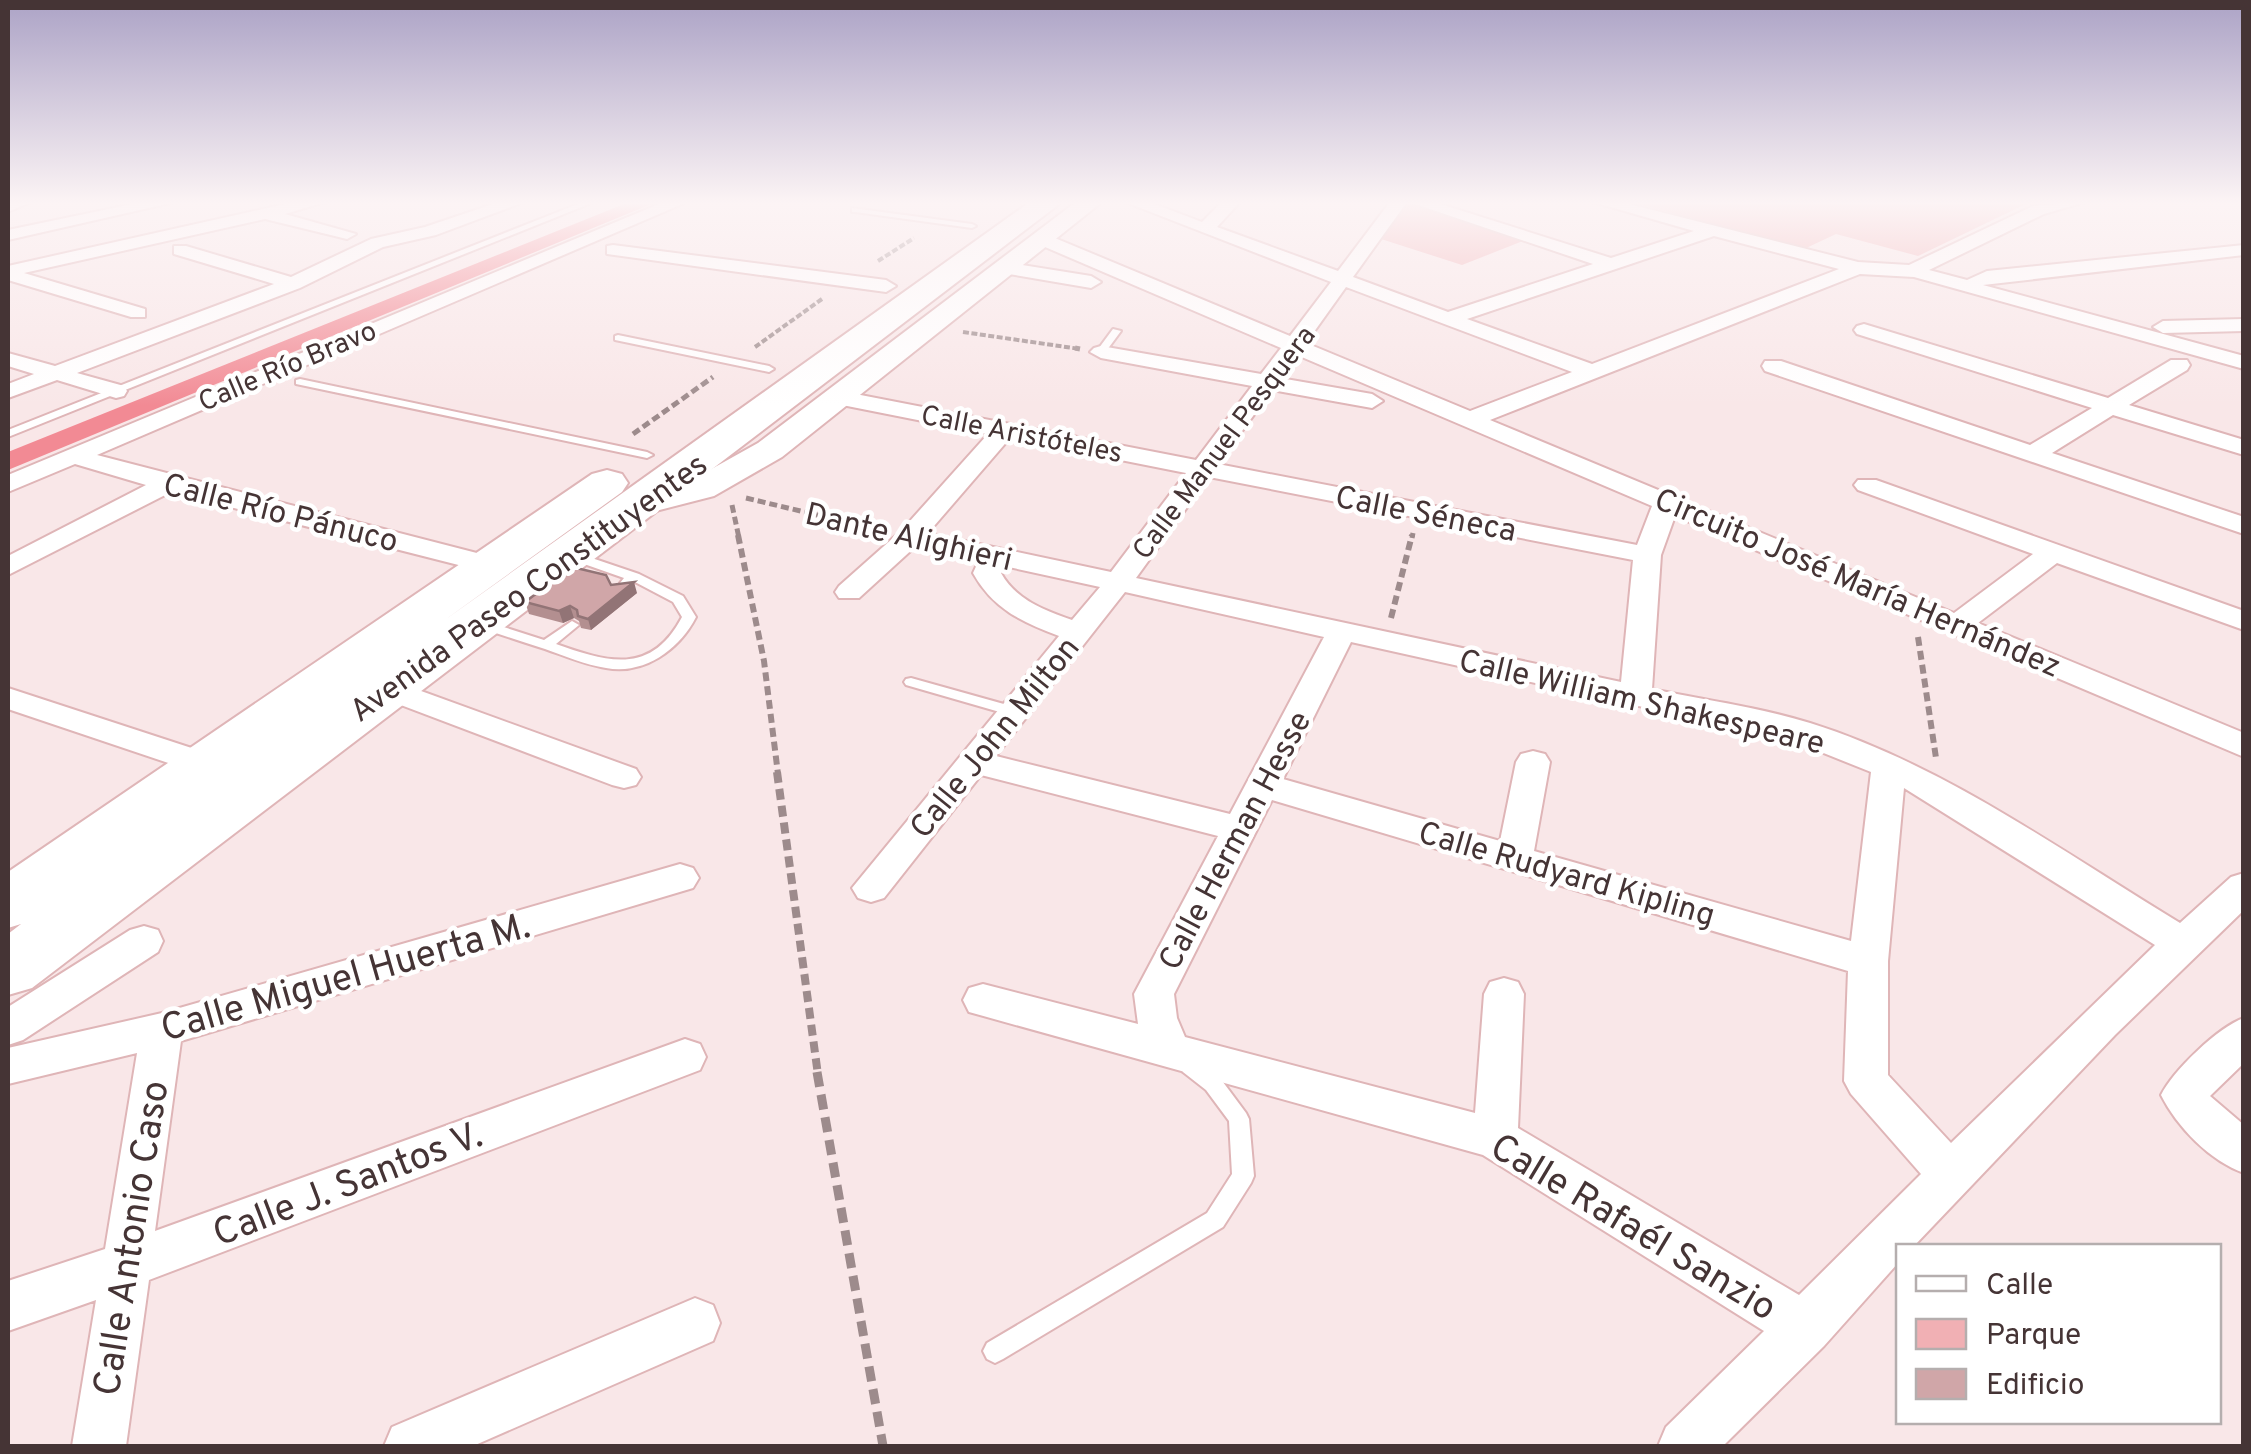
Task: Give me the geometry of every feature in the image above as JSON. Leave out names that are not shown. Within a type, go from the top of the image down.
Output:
[{"type":"highway","name":"Avenida Paseo Constituyentes","points":[[22,937],[204,764],[909,270]]},
{"type":"highway","name":"Avenida Paseo Constituyentes","points":[[22,937],[388,689],[957,270]]},
{"type":"street","points":[[246,270],[293,284]]},
{"type":"street","points":[[8,390],[323,270]]},
{"type":"street","name":"Calle Río Bravo","points":[[8,484],[517,270]]},
{"type":"street","points":[[764,270],[886,286]]},
{"type":"street","points":[[644,503],[702,489],[770,450],[1002,270]]},
{"type":"street","points":[[1015,270],[1090,282]]},
{"type":"street","name":"Circuito José María Hernández","points":[[1115,270],[2244,746]]},
{"type":"street","points":[[1317,270],[1590,371]]},
{"type":"street","name":"Calle Manuel Pesquera","points":[[1116,584],[1351,270]]},
{"type":"street","points":[[1449,318],[1593,270]]},
{"type":"street","points":[[1471,419],[1853,270]]},
{"type":"street","points":[[1862,270],[1887,282],[2244,383]]},
{"type":"street","points":[[1891,270],[1912,271],[2244,363]]},
{"type":"street","points":[[1970,288],[1977,280],[1987,278],[2062,270]]},
{"type":"street","points":[[1887,282],[1912,271]]},
{"type":"street","points":[[8,272],[138,313]]},
{"type":"street","points":[[1970,288],[1992,312]]},
{"type":"street","points":[[2148,326],[2202,329],[2244,325]]},
{"type":"street","points":[[1864,330],[2244,448]]},
{"type":"street","points":[[1100,352],[1372,401]]},
{"type":"street","points":[[8,359],[116,391]]},
{"type":"street","points":[[2033,454],[2179,365]]},
{"type":"street","points":[[1773,366],[2244,526]]},
{"type":"street","name":"Calle Aristóteles","points":[[840,398],[1204,468]]},
{"type":"street","points":[[849,592],[910,537],[1004,430]]},
{"type":"street","name":"Calle Río Pánuco","points":[[73,456],[168,484],[490,565]]},
{"type":"street","name":"Calle Séneca","points":[[1204,468],[1647,556]]},
{"type":"street","points":[[8,567],[168,484]]},
{"type":"street","points":[[1867,486],[2244,621]]},
{"type":"street","points":[[1636,695],[1647,556],[1667,502]]},
{"type":"street","name":"Dante Alighieri","points":[[910,537],[1116,584]]},
{"type":"street","points":[[1956,624],[2055,551]]},
{"type":"street","points":[[994,556],[987,574],[995,592],[1013,606],[1078,633]]},
{"type":"street","name":"Calle John Milton","points":[[871,888],[1116,584]]},
{"type":"street","name":"Calle William Shakespeare","points":[[1116,584],[1800,732],[1889,766],[1941,793],[2182,943]]},
{"type":"street","name":"Calle Herman Hesse","points":[[1172,1050],[1156,1018],[1154,994],[1237,828],[1265,786],[1340,633]]},
{"type":"street","points":[[388,689],[624,777]]},
{"type":"street","points":[[8,698],[204,764]]},
{"type":"street","points":[[974,762],[1237,828]]},
{"type":"street","points":[[1515,858],[1534,762]]},
{"type":"street","points":[[1889,766],[1868,961],[1866,1081],[1950,1174]]},
{"type":"street","name":"Calle Rudyard Kipling","points":[[1265,786],[1868,961]]},
{"type":"street","name":"Calle Miguel Huerta M.","points":[[8,1066],[162,1030],[680,878]]},
{"type":"street","points":[[1685,1446],[1806,1328],[1950,1174],[2182,943],[2244,887]]},
{"type":"street","points":[[8,986],[22,937]]},
{"type":"street","points":[[8,1028],[144,941]]},
{"type":"street","points":[[1496,1138],[1504,994]]},
{"type":"street","name":"Calle Rafaél Sanzio","points":[[983,1000],[1496,1138],[1806,1328]]},
{"type":"street","name":"Calle Antonio Caso","points":[[99,1446],[162,1030]]},
{"type":"street","points":[[2244,1036],[2183,1095],[2200,1116],[2244,1153]]},
{"type":"street","name":"Calle J. Santos V.","points":[[8,1306],[685,1057]]},
{"type":"street","points":[[411,1446],[695,1323]]},
{"type":"lane","points":[[8,434],[420,270]]},
{"type":"lane","points":[[1100,352],[1116,331]]},
{"type":"lane","points":[[618,338],[770,368]]},
{"type":"lane","points":[[300,382],[646,455]]},
{"type":"lane","points":[[478,622],[613,665],[656,654],[681,634],[689,617],[678,599],[634,577],[571,555]]},
{"type":"lane","points":[[619,589],[634,577]]},
{"type":"lane","points":[[546,645],[572,625]]},
{"type":"lane","points":[[911,682],[1016,712]]},
{"type":"lane","points":[[994,1351],[1216,1220],[1243,1176],[1239,1119],[1213,1084],[1172,1050]]},
{"type":"path","points":[[930,327],[1100,352]]},
{"type":"path","name":"Dante Alighieri","points":[[883,1446],[806,1009],[764,661],[730,494],[910,537]]},
{"type":"path","points":[[1385,644],[1418,512]]},
{"type":"path","points":[[1914,606],[1941,793]]},
{"type":"building","points":[[572,567],[606,575],[611,585],[634,582],[588,619],[578,616],[570,606],[559,611],[525,602]]},
{"type":"waterway","points":[[8,462],[479,270]]}]
